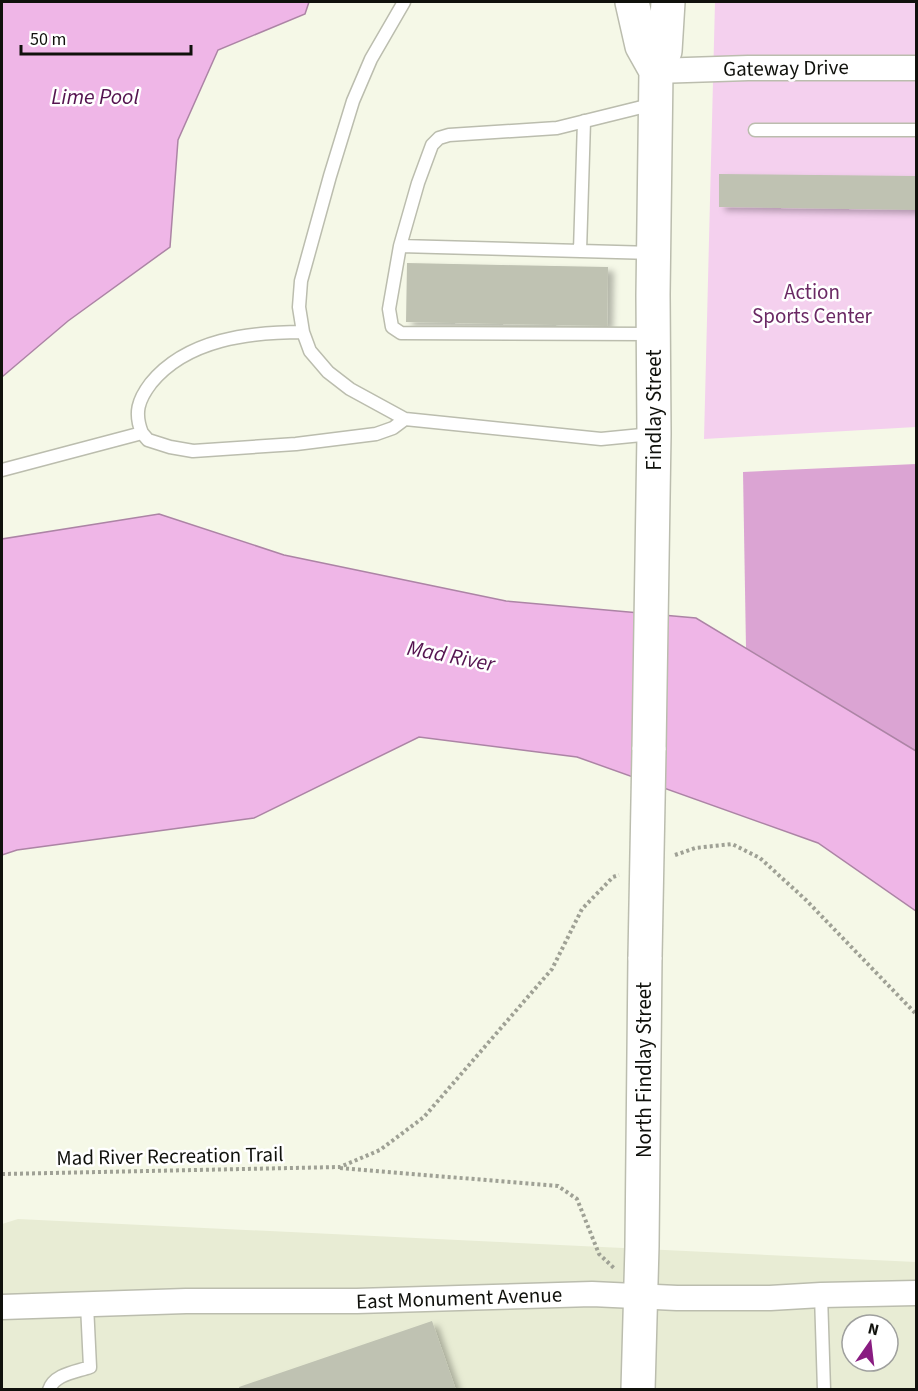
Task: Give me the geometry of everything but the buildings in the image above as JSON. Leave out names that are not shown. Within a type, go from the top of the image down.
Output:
[{"type":"main road","name":"Findlay Street","points":[[632,2],[642,46],[656,70]]},
{"type":"main road","name":"Findlay Street","points":[[650,750],[656,70],[664,51],[668,2]]},
{"type":"main road","name":"North Findlay Street","points":[[638,1389],[650,750]]},
{"type":"street","name":"Gateway Drive","points":[[656,70],[916,68]]},
{"type":"street","name":"East Monument Avenue","points":[[2,1307],[186,1302],[357,1301],[592,1294],[677,1298],[770,1298],[916,1293]]},
{"type":"lane","points":[[404,2],[371,59],[353,101],[301,281],[299,306],[303,332],[310,351],[328,372],[350,389],[405,419],[601,439],[654,434]]},
{"type":"lane","points":[[654,334],[401,333],[392,327],[389,318],[400,246],[422,171],[432,145],[439,138],[449,135],[557,128],[656,104]]},
{"type":"lane","points":[[580,251],[584,121]]},
{"type":"lane","points":[[755,130],[916,130]]},
{"type":"lane","points":[[400,246],[654,253]]},
{"type":"lane","points":[[303,332],[270,332],[238,337],[196,349],[176,360],[159,374],[143,393],[137,409],[137,421],[142,433],[147,440],[193,451],[296,444],[376,434],[393,428],[405,419]]},
{"type":"lane","points":[[2,470],[142,433]]},
{"type":"lane","points":[[822,1295],[824,1389]]},
{"type":"lane","points":[[49,1389],[51,1383],[57,1378],[90,1367],[87,1305]]},
{"type":"path","name":"Mad River Recreation Trail","points":[[2,1174],[340,1167],[558,1186],[577,1199],[599,1254],[641,1296]]},
{"type":"shaded area","points":[[916,464],[916,751],[746,648],[743,472]]},
{"type":"shaded area","points":[[18,1219],[916,1262],[916,1389],[2,1390],[2,1224]]},
{"type":"green space","name":"Action Sports Center","points":[[715,2],[916,2],[916,427],[704,439]]},
{"type":"water","name":"Lime Pool","points":[[2,2],[309,2],[305,14],[218,50],[178,140],[170,247],[68,321],[2,377]]},
{"type":"water","name":"Mad River","points":[[159,514],[284,555],[506,601],[696,618],[916,751],[916,911],[818,843],[577,757],[419,737],[254,818],[17,850],[2,855],[2,539]]}]
